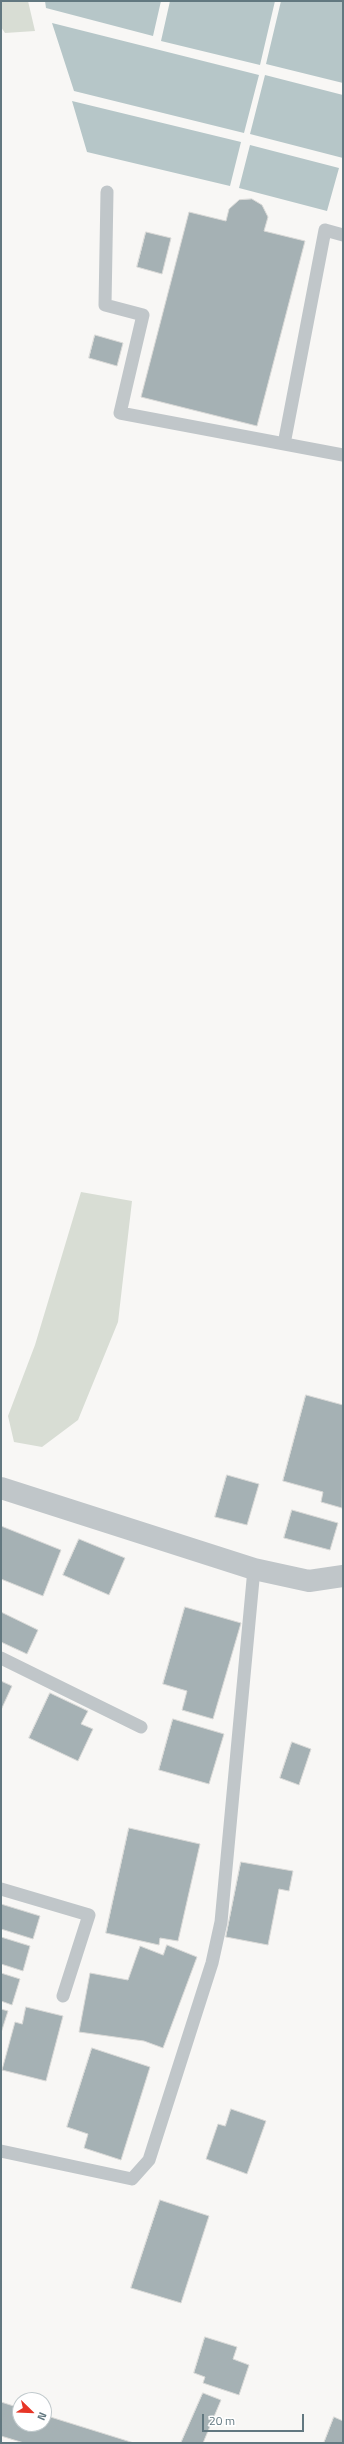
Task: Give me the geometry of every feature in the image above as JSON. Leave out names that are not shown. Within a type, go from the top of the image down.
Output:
[{"type":"street","points":[[1,1488],[254,1569],[309,1581],[343,1576]]},
{"type":"lane","points":[[107,192],[106,305],[143,315],[120,413],[343,455]]},
{"type":"lane","points":[[284,444],[325,230],[343,235]]},
{"type":"lane","points":[[1,2151],[132,2179],[149,2160],[212,1963],[221,1922],[254,1569]]},
{"type":"lane","points":[[1,1658],[141,1727]]},
{"type":"lane","points":[[1,1889],[88,1915],[63,1996]]},
{"type":"shaded area","points":[[1,1],[28,1],[35,31],[5,33],[1,27]]},
{"type":"shaded area","points":[[45,1],[161,1],[153,36],[46,8]]},
{"type":"shaded area","points":[[170,1],[275,1],[260,65],[161,41]]},
{"type":"shaded area","points":[[281,1],[343,1],[343,83],[266,64]]},
{"type":"shaded area","points":[[52,23],[259,75],[244,133],[74,91]]},
{"type":"shaded area","points":[[265,75],[343,95],[343,158],[250,134]]},
{"type":"shaded area","points":[[72,101],[241,142],[230,186],[87,152]]},
{"type":"shaded area","points":[[250,145],[339,168],[327,211],[239,188]]},
{"type":"shaded area","points":[[81,1192],[132,1201],[118,1322],[78,1420],[42,1447],[14,1442],[8,1416],[35,1345]]},
{"type":"building","points":[[252,199],[262,205],[268,217],[264,231],[305,241],[257,426],[141,397],[189,212],[226,221],[229,209],[239,200]]},
{"type":"building","points":[[146,232],[171,238],[162,274],[137,267]]},
{"type":"building","points":[[95,335],[123,343],[117,366],[89,358]]},
{"type":"building","points":[[306,1395],[343,1405],[342,1508],[321,1502],[323,1492],[283,1481]]},
{"type":"building","points":[[227,1475],[259,1484],[247,1525],[215,1517]]},
{"type":"building","points":[[292,1510],[338,1523],[330,1550],[284,1538]]},
{"type":"building","points":[[1,1526],[61,1550],[43,1596],[1,1579]]},
{"type":"building","points":[[79,1539],[125,1558],[109,1595],[63,1575]]},
{"type":"building","points":[[185,1607],[241,1623],[213,1719],[182,1710],[187,1691],[163,1684]]},
{"type":"building","points":[[1,1612],[38,1630],[27,1654],[1,1642]]},
{"type":"building","points":[[1,1681],[12,1686],[1,1710]]},
{"type":"building","points":[[50,1693],[88,1711],[81,1724],[93,1729],[78,1761],[29,1738]]},
{"type":"building","points":[[173,1719],[224,1734],[209,1784],[159,1770]]},
{"type":"building","points":[[292,1742],[311,1749],[299,1785],[280,1778]]},
{"type":"building","points":[[129,1828],[200,1844],[178,1941],[160,1938],[159,1945],[106,1933]]},
{"type":"building","points":[[241,1862],[293,1871],[289,1891],[279,1889],[268,1945],[226,1937]]},
{"type":"building","points":[[1,1904],[40,1916],[33,1939],[1,1929]]},
{"type":"building","points":[[1,1937],[30,1946],[23,1971],[1,1964]]},
{"type":"building","points":[[167,1945],[197,1957],[163,2048],[144,2041],[79,2032],[90,1973],[128,1980],[140,1946],[163,1955]]},
{"type":"building","points":[[1,1973],[20,1979],[12,2005],[1,2001]]},
{"type":"building","points":[[26,2007],[63,2016],[46,2081],[2,2070],[15,2022],[22,2024]]},
{"type":"building","points":[[1,2009],[8,2011],[1,2033]]},
{"type":"building","points":[[92,2048],[150,2067],[121,2160],[84,2148],[88,2134],[67,2127]]},
{"type":"building","points":[[231,2109],[266,2121],[247,2174],[206,2159],[218,2124],[225,2126]]},
{"type":"building","points":[[160,2200],[209,2216],[181,2303],[131,2288]]},
{"type":"building","points":[[205,2337],[237,2347],[233,2359],[249,2365],[239,2395],[203,2383],[205,2377],[194,2373]]},
{"type":"building","points":[[203,2393],[221,2400],[203,2443],[181,2443]]},
{"type":"building","points":[[1,2402],[12,2405],[12,2432],[52,2432],[52,2417],[134,2443],[24,2443],[1,2436]]},
{"type":"building","points":[[334,2417],[343,2421],[343,2443],[324,2443]]}]
